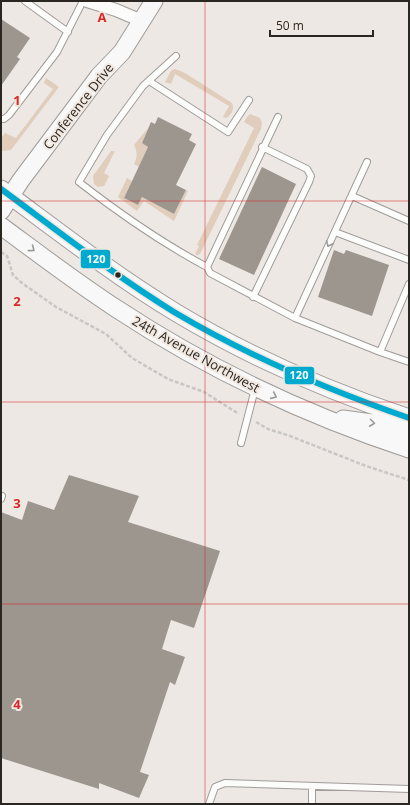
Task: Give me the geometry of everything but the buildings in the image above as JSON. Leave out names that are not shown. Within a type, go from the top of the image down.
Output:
[{"type":"main road","name":"Conference Drive","points":[[1,211],[6,193],[21,180],[98,76],[122,52],[154,1]]},
{"type":"main road","name":"24th Avenue Northwest","points":[[6,193],[109,269],[175,312],[231,343],[279,367],[324,387],[409,418]]},
{"type":"main road","name":"24th Avenue Northwest","points":[[1,226],[116,309],[170,342],[255,388],[359,432],[409,449]]},
{"type":"main road","points":[[319,416],[379,424],[409,433]]},
{"type":"street","points":[[87,1],[116,10],[142,21]]},
{"type":"lane","points":[[24,1],[68,32]]},
{"type":"lane","points":[[1,119],[4,119],[9,115],[57,52],[83,1]]},
{"type":"lane","points":[[176,56],[143,86],[107,135],[79,182],[114,209],[166,244],[207,267],[210,273],[295,318],[409,362]]},
{"type":"lane","points":[[149,80],[228,132],[249,100]]},
{"type":"lane","points":[[207,267],[262,147],[278,117]]},
{"type":"lane","points":[[254,297],[310,182],[311,176],[307,169],[262,147]]},
{"type":"lane","points":[[295,318],[367,162]]},
{"type":"lane","points":[[352,196],[409,221]]},
{"type":"lane","points":[[335,232],[409,260]]},
{"type":"lane","points":[[380,352],[409,284]]},
{"type":"lane","points":[[241,443],[255,388]]},
{"type":"lane","points":[[209,804],[216,788],[225,783],[409,789]]},
{"type":"lane","points":[[312,786],[312,804]]},
{"type":"path","points":[[1,252],[7,256],[13,275],[22,284],[56,307],[106,334],[132,358],[168,379],[204,392],[268,429],[290,436],[366,466],[409,480]]},
{"type":"shaded area","points":[[174,69],[185,73],[232,103],[233,109],[229,116],[226,118],[223,117],[229,106],[175,74],[171,84],[165,82],[171,71]]},
{"type":"shaded area","points":[[46,78],[59,87],[11,150],[1,151],[1,138],[5,133],[16,138],[53,89],[44,83]]},
{"type":"shaded area","points":[[250,114],[260,118],[262,123],[261,129],[200,254],[197,255],[195,254],[199,246],[197,245],[254,128],[244,122]]},
{"type":"shaded area","points":[[148,128],[142,143],[148,147],[139,167],[134,164],[137,155],[134,145]]},
{"type":"shaded area","points":[[111,151],[115,151],[104,173],[109,176],[104,186],[98,187],[94,184],[93,176]]},
{"type":"shaded area","points":[[127,178],[132,181],[124,198],[138,205],[142,197],[174,214],[186,190],[188,191],[174,221],[144,201],[137,211],[118,197]]},
{"type":"transit line","name":"120","points":[[1,189],[130,283],[174,312],[202,328],[289,371],[349,396],[409,418]]}]
